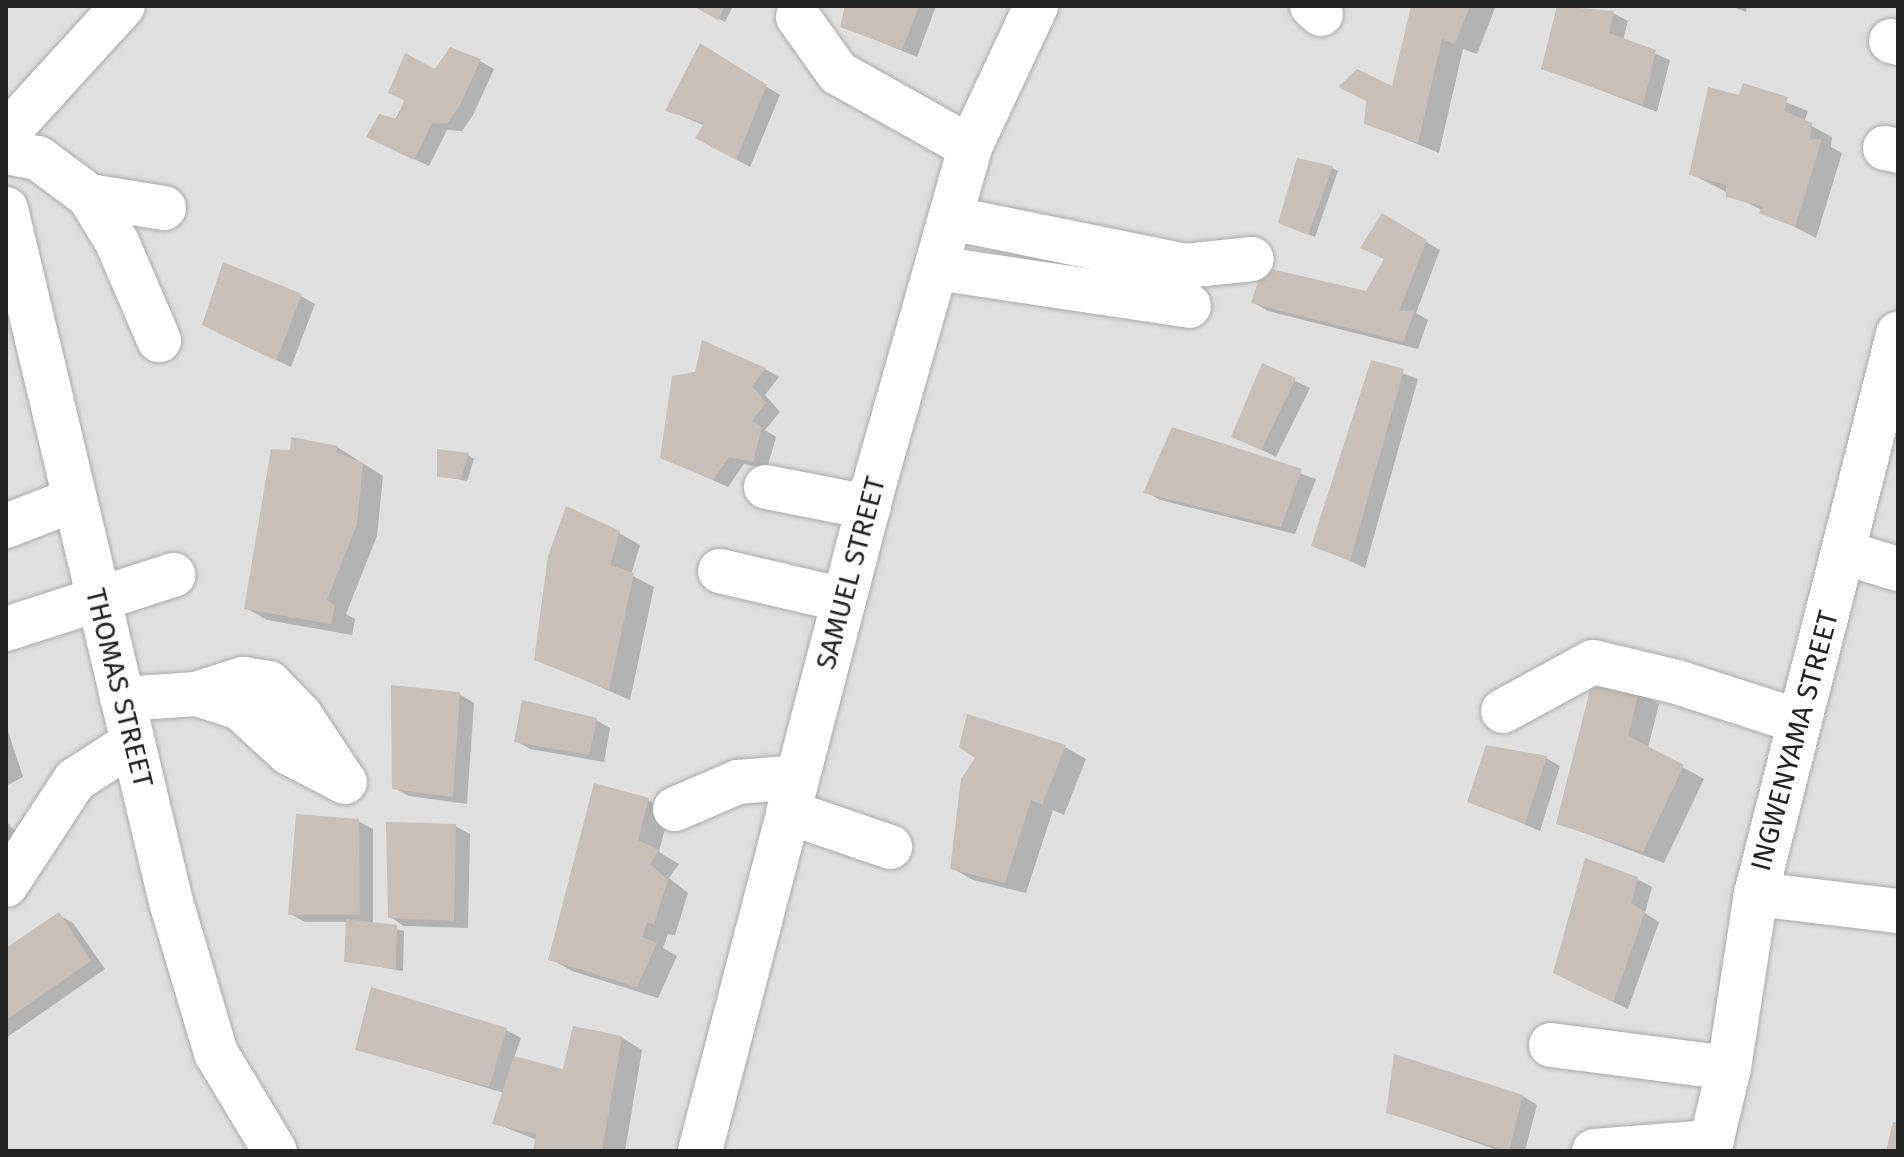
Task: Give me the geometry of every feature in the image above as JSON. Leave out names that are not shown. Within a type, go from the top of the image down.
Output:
[{"type":"street","points":[[6,134],[122,6]]},
{"type":"street","name":"SAMUEL STREET","points":[[700,1151],[869,507],[970,147],[1036,6]]},
{"type":"street","points":[[798,17],[838,73],[970,147]]},
{"type":"street","points":[[6,152],[38,158],[89,196],[117,242],[159,340]]},
{"type":"street","points":[[89,196],[164,208]]},
{"type":"street","name":"THOMAS STREET","points":[[6,209],[171,902],[216,1053],[275,1151]]},
{"type":"street","points":[[950,218],[1185,266],[1252,259]]},
{"type":"street","points":[[936,268],[1189,306]]},
{"type":"street","name":"INGWENYAMA STREET","points":[[1710,1147],[1729,1068],[1756,894],[1798,721],[1845,553],[1898,334]]},
{"type":"street","points":[[766,487],[869,507]]},
{"type":"street","points":[[6,526],[73,500]]},
{"type":"street","points":[[1845,553],[1898,569]]},
{"type":"street","points":[[720,571],[844,600]]},
{"type":"street","points":[[6,629],[173,575]]},
{"type":"street","points":[[1503,711],[1593,662],[1677,682],[1798,721]]},
{"type":"street","points":[[122,699],[197,694]]},
{"type":"street","points":[[6,885],[75,780],[132,743]]},
{"type":"street","points":[[675,809],[738,782],[793,794],[890,847]]},
{"type":"street","points":[[1756,894],[1898,911]]},
{"type":"street","points":[[1551,1045],[1729,1068]]},
{"type":"street","points":[[1594,1151],[1710,1147]]},
{"type":"shaded area","points":[[6,6],[1898,6],[1898,1151],[6,1151]]},
{"type":"building","points":[[693,6],[725,6],[718,20]]},
{"type":"building","points":[[845,6],[919,6],[902,50],[840,27]]},
{"type":"building","points":[[1411,6],[1470,6],[1455,44],[1442,39],[1418,143],[1364,124],[1366,101],[1338,87],[1357,69],[1392,86]]},
{"type":"building","points":[[1557,6],[1614,11],[1609,33],[1656,50],[1643,105],[1541,69]]},
{"type":"building","points":[[700,43],[767,85],[736,160],[695,138],[704,123],[665,111]]},
{"type":"building","points":[[450,47],[481,59],[459,107],[447,124],[432,123],[414,160],[366,137],[379,114],[397,119],[404,100],[388,93],[405,53],[435,69]]},
{"type":"building","points":[[1743,83],[1788,97],[1784,111],[1812,123],[1810,139],[1822,139],[1795,227],[1758,213],[1764,207],[1726,197],[1726,185],[1689,175],[1708,87],[1739,95]]},
{"type":"building","points":[[1297,158],[1333,166],[1308,235],[1278,223]]},
{"type":"building","points":[[1382,213],[1427,240],[1399,311],[1415,310],[1403,342],[1251,303],[1263,267],[1366,291],[1384,259],[1360,248]]},
{"type":"building","points":[[223,262],[302,294],[276,361],[202,325]]},
{"type":"building","points":[[702,340],[766,368],[752,386],[766,403],[752,421],[762,427],[753,462],[729,457],[713,480],[660,458],[672,376],[695,372]]},
{"type":"building","points":[[1371,360],[1404,369],[1350,561],[1311,546]]},
{"type":"building","points":[[1262,363],[1296,378],[1261,450],[1231,437]]},
{"type":"building","points":[[1172,427],[1302,469],[1281,527],[1143,493]]},
{"type":"building","points":[[291,437],[338,446],[336,452],[363,463],[357,524],[327,600],[335,606],[331,624],[244,609],[271,449],[290,450]]},
{"type":"building","points":[[437,449],[469,453],[461,479],[437,477]]},
{"type":"building","points":[[566,506],[620,531],[610,565],[634,573],[609,690],[534,660],[548,556]]},
{"type":"building","points":[[1592,682],[1639,691],[1628,736],[1684,765],[1643,852],[1556,824]]},
{"type":"building","points":[[391,685],[460,692],[453,797],[392,789]]},
{"type":"building","points":[[522,700],[597,718],[589,755],[514,742]]},
{"type":"building","points":[[967,714],[1066,745],[1042,805],[1031,800],[1005,883],[950,869],[961,779],[975,758],[959,747]]},
{"type":"building","points":[[1486,745],[1547,756],[1525,824],[1467,802]]},
{"type":"building","points":[[594,783],[649,798],[638,840],[659,850],[650,864],[668,880],[654,924],[647,923],[642,937],[657,943],[637,987],[548,960]]},
{"type":"building","points":[[296,814],[359,819],[360,915],[288,915]]},
{"type":"building","points":[[386,822],[456,824],[454,921],[388,918]]},
{"type":"building","points":[[1585,858],[1638,877],[1631,903],[1645,912],[1613,1002],[1553,973]]},
{"type":"building","points":[[59,912],[91,961],[6,1020],[6,948]]},
{"type":"building","points":[[346,919],[397,925],[396,969],[344,962]]},
{"type":"building","points":[[371,987],[507,1028],[489,1087],[355,1050]]},
{"type":"building","points":[[573,1026],[622,1036],[602,1151],[533,1151],[536,1134],[492,1124],[514,1056],[563,1069]]},
{"type":"building","points":[[1394,1054],[1523,1095],[1509,1151],[1386,1113]]},
{"type":"building","points":[[1893,1122],[1898,1123],[1898,1151],[1886,1151]]}]
